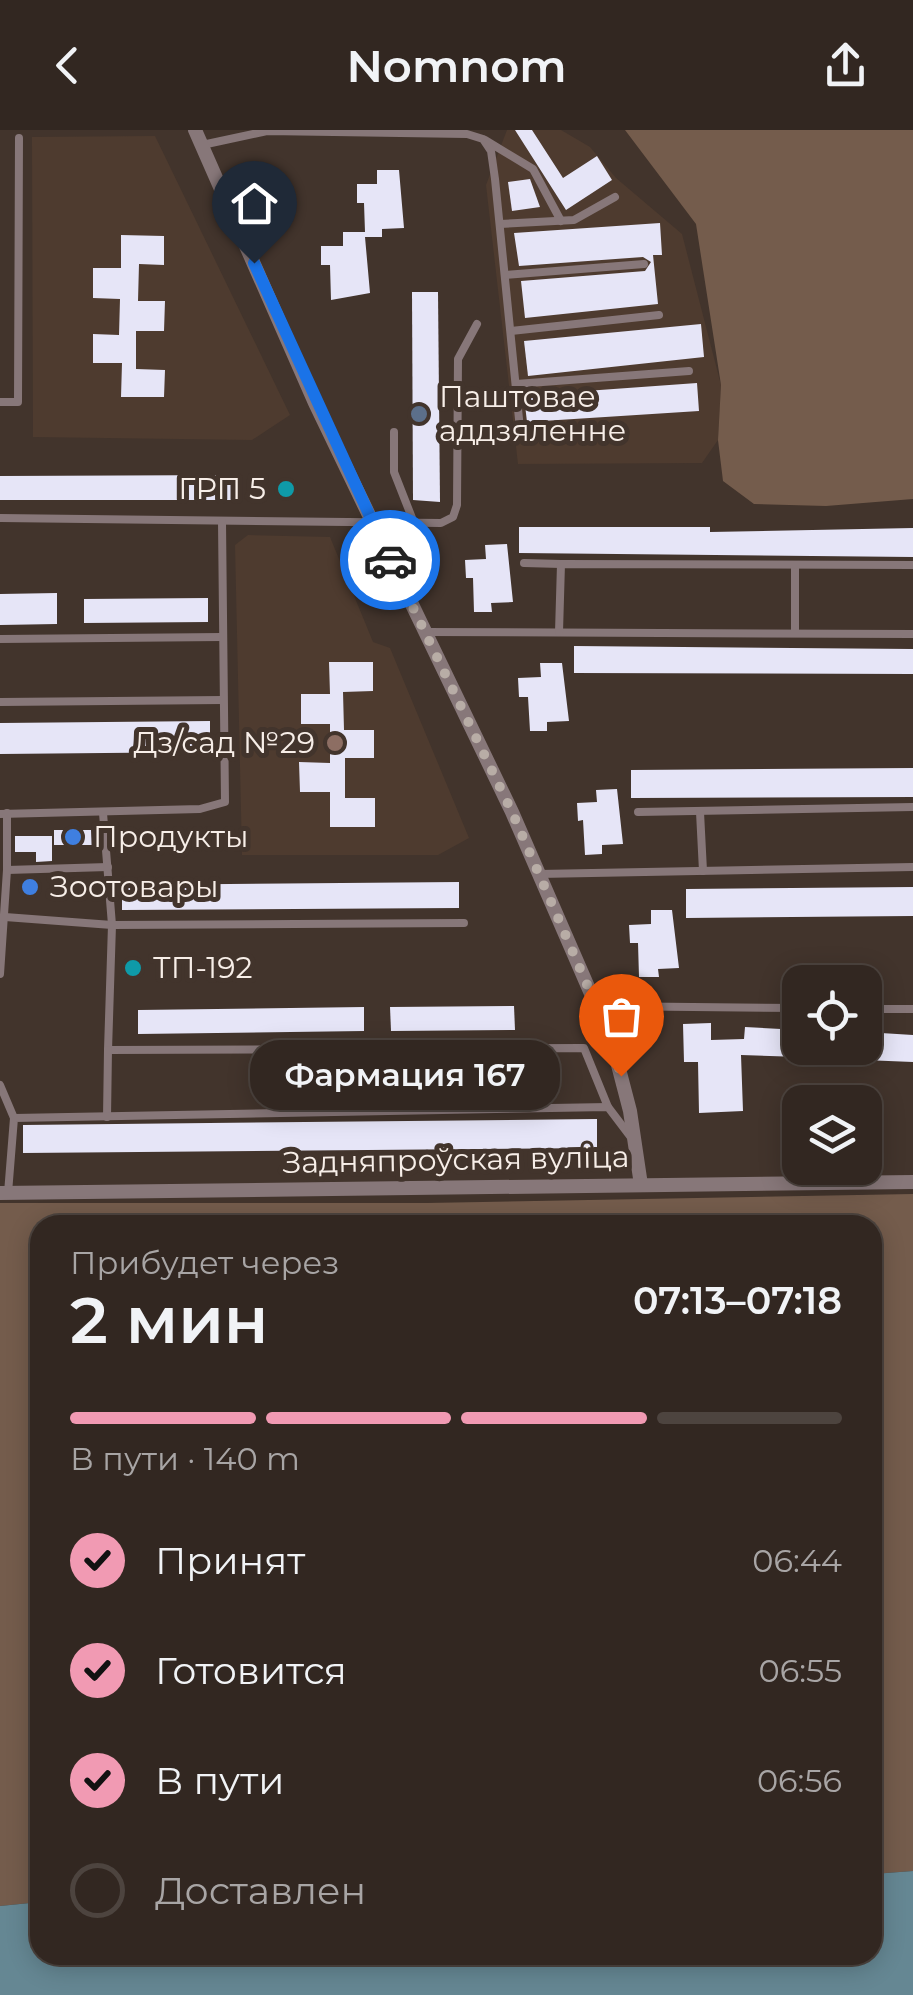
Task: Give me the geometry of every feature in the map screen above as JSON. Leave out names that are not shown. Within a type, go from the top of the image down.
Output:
[{"type":"street","points":[[195,130],[372,524],[539,874],[597,1006],[612,1042],[637,1144],[640,1184]]},
{"type":"street","name":"Задняпроўская вуліца","points":[[4,1193],[913,1182]]},
{"type":"lane","points":[[202,145],[267,131],[467,134],[483,139],[533,169],[561,221]]},
{"type":"lane","points":[[0,402],[18,402],[19,138]]},
{"type":"lane","points":[[483,139],[491,151],[520,429],[602,429]]},
{"type":"lane","points":[[500,224],[574,220],[616,197]]},
{"type":"lane","points":[[505,276],[644,264]]},
{"type":"lane","points":[[510,331],[659,315]]},
{"type":"lane","points":[[0,518],[441,522],[452,516],[457,505],[458,359],[477,324]]},
{"type":"lane","points":[[516,384],[688,371]]},
{"type":"lane","points":[[394,432],[394,472],[414,523]]},
{"type":"lane","points":[[0,974],[7,870],[3,814],[200,809],[226,802],[222,522]]},
{"type":"lane","points":[[524,563],[913,565]]},
{"type":"lane","points":[[559,632],[561,564]]},
{"type":"lane","points":[[795,565],[795,633]]},
{"type":"lane","points":[[424,632],[913,634]]},
{"type":"lane","points":[[0,639],[222,636]]},
{"type":"lane","points":[[0,702],[223,700]]},
{"type":"lane","points":[[638,812],[913,807]]},
{"type":"lane","points":[[104,812],[112,925],[107,1117]]},
{"type":"lane","points":[[700,812],[703,871]]},
{"type":"lane","points":[[7,870],[108,866]]},
{"type":"lane","points":[[539,874],[913,866]]},
{"type":"lane","points":[[5,917],[112,925],[464,923]]},
{"type":"lane","points":[[597,1006],[782,1008]]},
{"type":"lane","points":[[882,1009],[913,1010]]},
{"type":"lane","points":[[108,1050],[584,1048],[608,1107],[637,1144]]},
{"type":"lane","points":[[0,1085],[14,1118],[4,1193]]},
{"type":"lane","points":[[14,1118],[608,1107]]},
{"type":"shaded area","points":[[507,130],[561,130],[590,147],[616,178],[682,234],[721,385],[718,440],[702,463],[518,464],[486,185]]},
{"type":"shaded area","points":[[625,130],[913,130],[913,499],[826,506],[754,504],[723,481],[718,440],[721,385],[696,224]]},
{"type":"shaded area","points":[[155,136],[290,415],[252,440],[33,437],[32,137]]},
{"type":"shaded area","name":"Дз/сад №29","points":[[248,535],[330,537],[373,642],[390,648],[469,838],[438,855],[242,855],[235,545]]},
{"type":"shaded area","points":[[913,1194],[913,1871],[882,1873],[882,1215],[30,1215],[30,1903],[0,1906],[0,1203],[427,1203]]},
{"type":"water","points":[[913,1871],[913,1995],[0,1995],[0,1906],[30,1903],[30,1965],[882,1965],[882,1873]]},
{"type":"building","points":[[515,130],[532,130],[563,178],[597,156],[612,180],[566,210]]},
{"type":"building","points":[[377,170],[399,170],[404,228],[382,229],[382,237],[365,237],[370,293],[331,300],[330,265],[321,265],[321,246],[343,246],[343,232],[365,232],[364,203],[357,203],[357,184],[377,184]]},
{"type":"building","points":[[530,179],[540,207],[512,211],[508,182]]},
{"type":"building","points":[[660,223],[662,255],[653,255],[658,304],[525,318],[521,281],[645,271],[651,262],[643,257],[519,266],[514,233]]},
{"type":"building","points":[[121,235],[164,236],[164,265],[139,264],[138,301],[165,301],[164,331],[136,331],[136,369],[165,370],[164,397],[121,397],[122,363],[93,363],[93,334],[119,335],[120,299],[93,298],[93,268],[121,268]]},
{"type":"building","points":[[412,292],[438,292],[440,502],[413,500]]},
{"type":"building","points":[[701,324],[704,357],[528,376],[524,341]]},
{"type":"building","points":[[697,383],[699,411],[527,422],[524,396],[529,391],[558,388],[558,393]]},
{"type":"building","points":[[237,475],[238,500],[0,500],[0,476]]},
{"type":"building","points":[[519,527],[710,527],[710,532],[913,528],[913,557],[519,553]]},
{"type":"building","points":[[507,544],[513,602],[491,603],[492,612],[474,612],[473,578],[466,578],[465,560],[486,559],[485,545]]},
{"type":"building","points":[[57,593],[57,624],[0,625],[0,594]]},
{"type":"building","points":[[208,598],[208,622],[84,623],[84,599]]},
{"type":"building","points":[[574,646],[913,649],[913,674],[574,673]]},
{"type":"building","points":[[329,662],[373,662],[373,691],[343,692],[344,730],[374,730],[374,758],[345,758],[345,798],[375,798],[375,827],[330,827],[330,792],[300,792],[299,762],[330,763],[330,724],[301,724],[301,694],[330,694]]},
{"type":"building","points":[[540,663],[562,663],[569,721],[547,722],[547,731],[530,731],[528,697],[519,697],[518,678],[541,677]]},
{"type":"building","points":[[210,721],[210,752],[0,754],[0,723]]},
{"type":"building","points":[[913,768],[913,797],[631,798],[631,770]]},
{"type":"building","points":[[617,789],[623,844],[602,845],[602,854],[585,855],[583,820],[578,821],[577,803],[597,802],[596,790]]},
{"type":"building","name":"Продукты","points":[[54,830],[91,830],[92,845],[54,845]]},
{"type":"building","points":[[15,836],[52,836],[52,861],[36,862],[36,852],[15,852]]},
{"type":"building","points":[[459,882],[459,908],[122,910],[122,885]]},
{"type":"building","points":[[913,887],[913,916],[686,918],[686,889]]},
{"type":"building","points":[[651,910],[672,910],[679,968],[658,969],[659,977],[639,977],[638,943],[630,943],[629,925],[651,924]]},
{"type":"building","points":[[514,1006],[515,1030],[391,1031],[390,1007]]},
{"type":"building","points":[[364,1007],[364,1031],[138,1034],[138,1010]]},
{"type":"building","points":[[711,1023],[711,1040],[744,1039],[745,1027],[782,1029],[782,1056],[741,1055],[743,1111],[699,1113],[698,1062],[684,1062],[683,1024]]},
{"type":"building","points":[[882,1033],[913,1035],[913,1062],[882,1061]]},
{"type":"building","points":[[597,1119],[597,1148],[23,1153],[23,1125]]},
{"type":"way so far","points":[[390,560],[512,812],[612,1042],[621,1076]]},
{"type":"place","name":"Паштовае аддзяленне","points":[[419,414]]},
{"type":"place","name":"ГРП 5","points":[[286,489]]},
{"type":"place","name":"Дз/сад №29","points":[[335,743]]},
{"type":"place","name":"Продукты","points":[[73,837]]},
{"type":"place","name":"Зоотовары","points":[[30,887]]},
{"type":"place","name":"ТП-192","points":[[133,968]]},
{"type":"place","name":"Фармация 167","points":[[621,1076]]},
{"type":"route","points":[[254,263],[390,560]]}]
